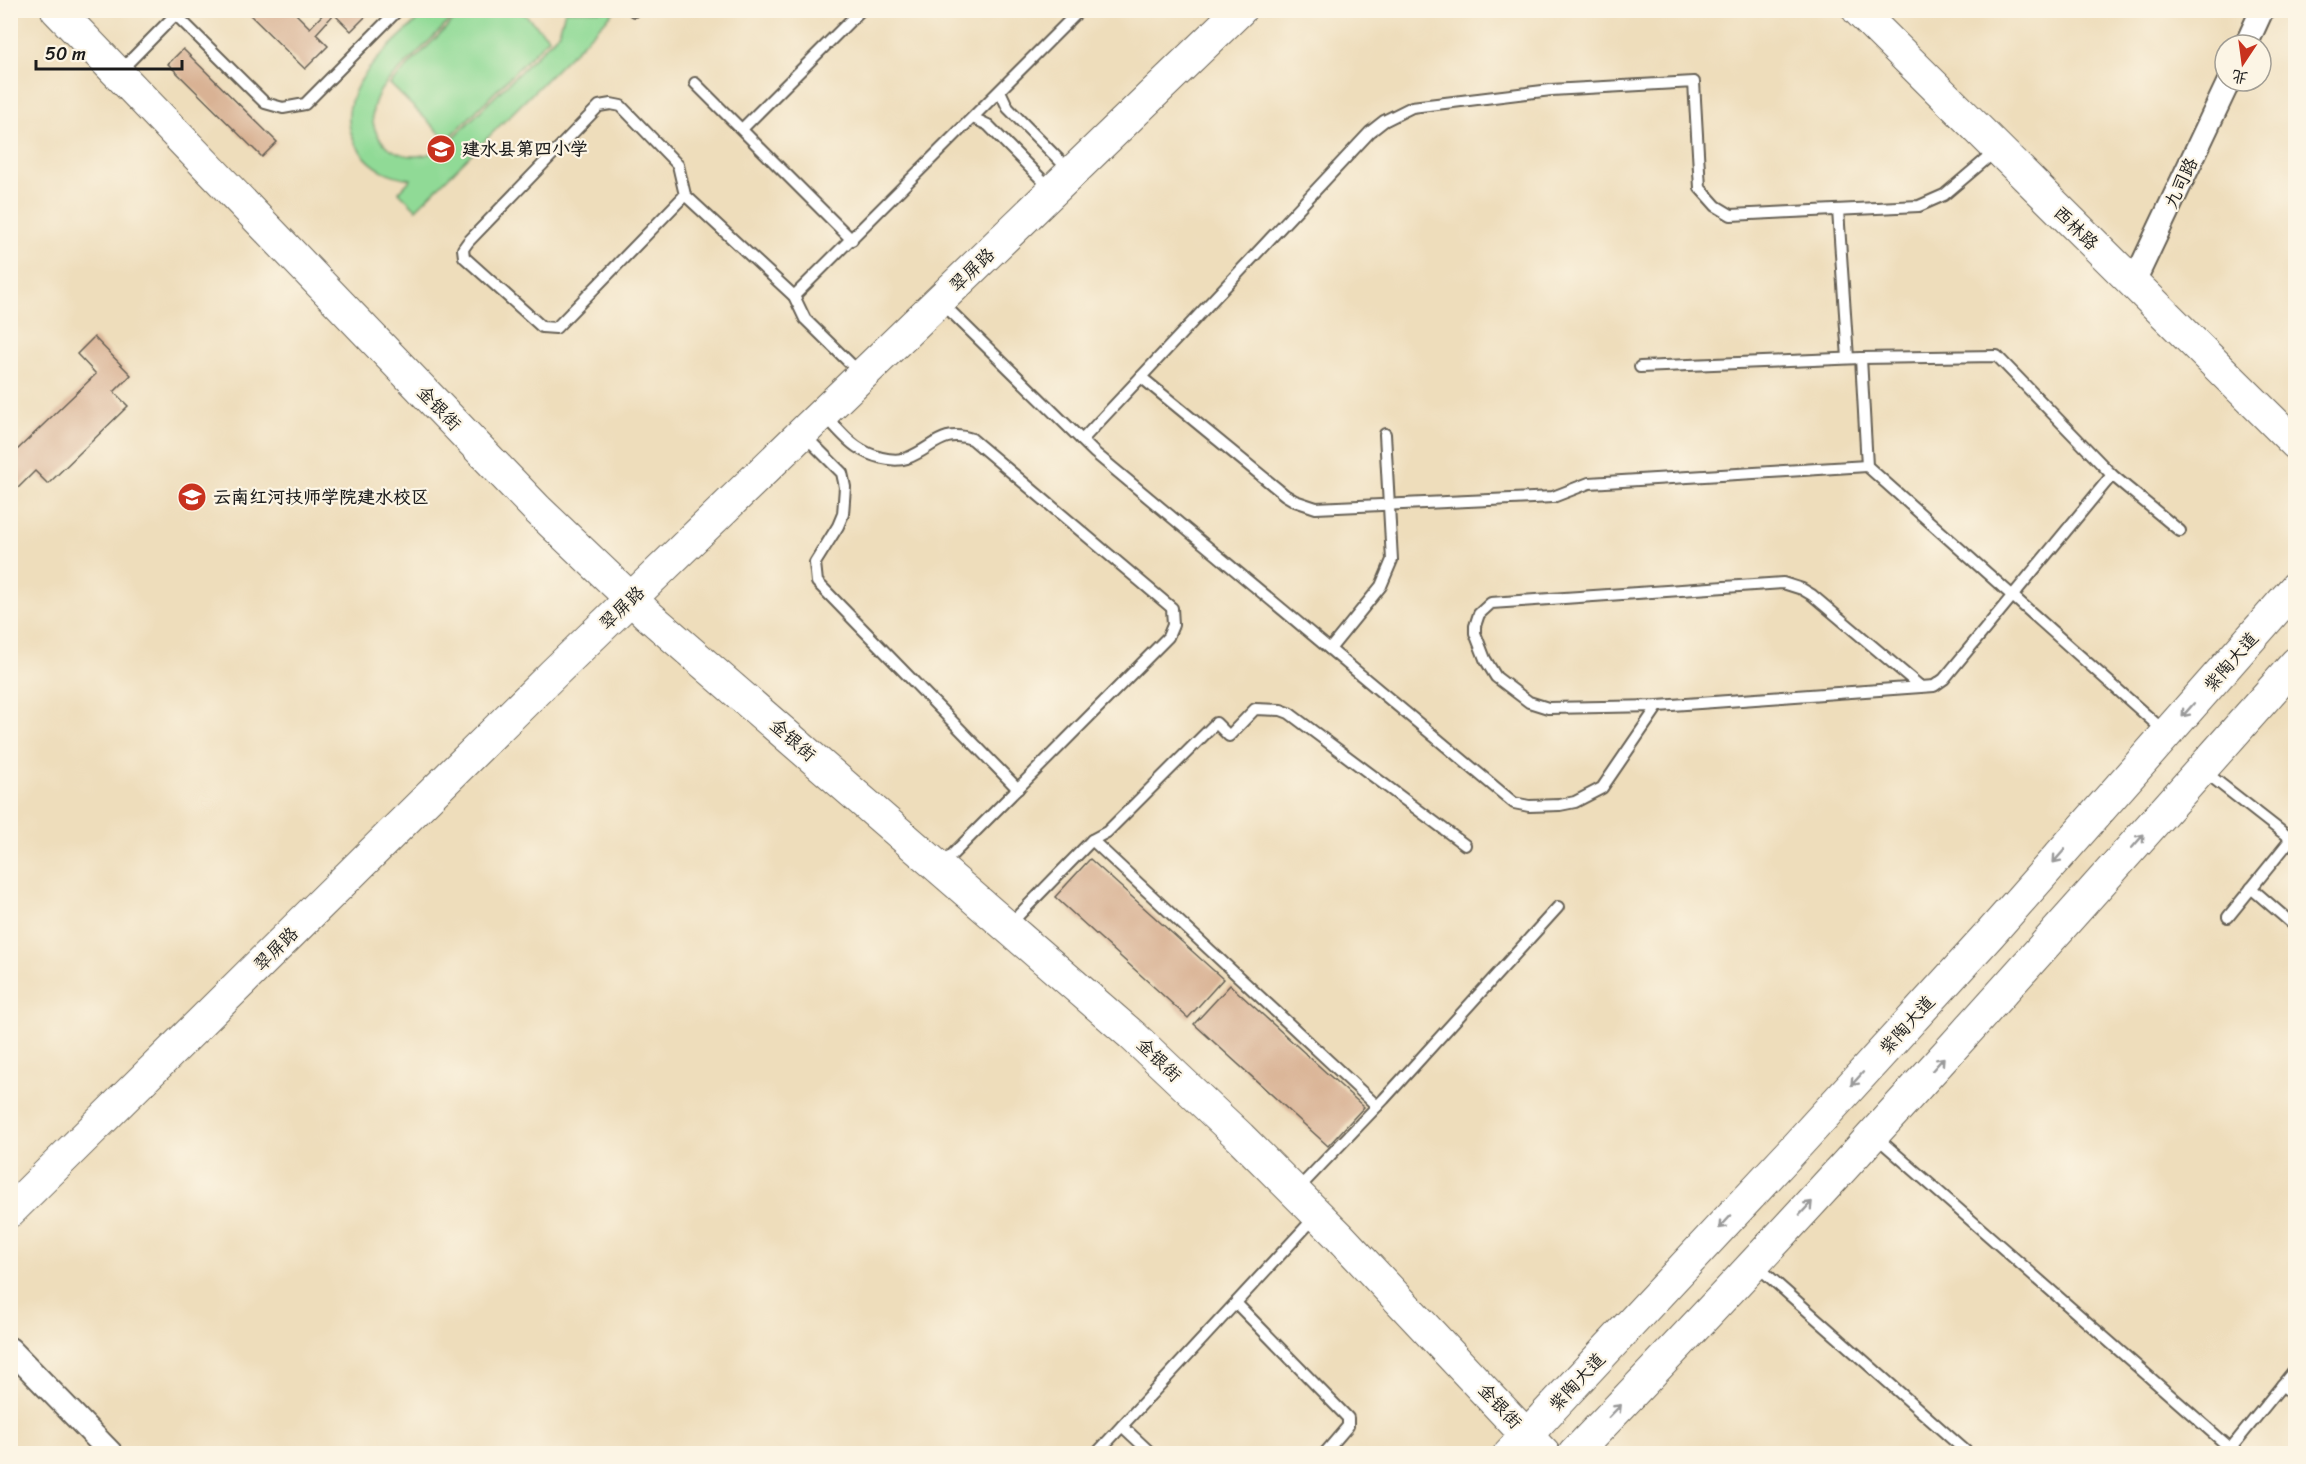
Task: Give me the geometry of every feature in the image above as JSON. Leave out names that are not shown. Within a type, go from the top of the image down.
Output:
[{"type":"street","name":"金银街","points":[[57,10],[537,509],[631,599],[1133,1036],[1295,1192],[1436,1336],[1527,1447]]},
{"type":"street","name":"翠屏路","points":[[10,1211],[631,599],[1240,10]]},
{"type":"street","name":"西林路","points":[[1858,10],[2295,444]]},
{"type":"street","points":[[2251,33],[2262,10]]},
{"type":"street","name":"九司路","points":[[2133,284],[2223,93]]},
{"type":"street","name":"紫陶大道","points":[[1527,1447],[1990,934],[2295,587]]},
{"type":"street","points":[[1574,1454],[1873,1135],[2027,966],[2295,663]]},
{"type":"street","points":[[10,1349],[112,1454]]},
{"type":"lane","points":[[118,73],[173,13],[265,103],[283,108],[305,104],[398,10]]},
{"type":"lane","points":[[741,129],[861,10]]},
{"type":"lane","points":[[794,296],[1080,10]]},
{"type":"lane","points":[[1082,441],[1370,132],[1383,122],[1412,107],[1551,90],[1694,82],[1700,188],[1716,206],[1731,215],[1928,204],[1944,195],[1997,150]]},
{"type":"lane","points":[[695,83],[852,240]]},
{"type":"lane","points":[[1000,91],[1008,108],[1063,182]]},
{"type":"lane","points":[[685,195],[556,328],[542,327],[464,257],[463,249],[468,243],[599,106],[611,104],[621,106],[678,165],[685,195],[794,296],[805,319],[862,376]]},
{"type":"lane","points":[[973,118],[988,125],[1063,182]]},
{"type":"lane","points":[[1838,210],[1848,358]]},
{"type":"lane","points":[[940,301],[1082,441],[1514,803],[1529,806],[1560,805],[1582,799],[1602,788],[1658,706]]},
{"type":"lane","points":[[1640,367],[1848,358],[1997,356],[2112,475],[2180,531]]},
{"type":"lane","points":[[1861,358],[1867,466],[2167,734]]},
{"type":"lane","points":[[1141,377],[1295,501],[1316,508],[1553,497],[1589,483],[1867,466]]},
{"type":"lane","points":[[813,423],[842,473],[845,487],[843,514],[815,563],[817,582],[1018,789]]},
{"type":"lane","points":[[813,423],[877,456],[906,458],[949,436],[956,435],[972,439],[1172,608],[1173,625],[1168,637],[940,867]]},
{"type":"lane","points":[[1330,649],[1381,586],[1392,560],[1385,434]]},
{"type":"lane","points":[[1921,687],[1812,595],[1802,589],[1782,583],[1491,603],[1476,620],[1475,633],[1485,659],[1496,677],[1529,702],[1548,708],[1658,706],[1921,687],[1934,686],[1944,679],[2112,475]]},
{"type":"lane","points":[[1008,926],[1092,840],[1107,832],[1216,723],[1229,736],[1255,709],[1289,713],[1465,845]]},
{"type":"lane","points":[[2201,769],[2294,838],[2228,917]]},
{"type":"lane","points":[[1092,840],[1377,1106]]},
{"type":"lane","points":[[2251,888],[2295,927]]},
{"type":"lane","points":[[1295,1192],[1377,1106],[1558,906]]},
{"type":"lane","points":[[1873,1135],[2234,1451],[2295,1368]]},
{"type":"lane","points":[[1096,1454],[1318,1215]]},
{"type":"lane","points":[[1754,1263],[1969,1454]]},
{"type":"lane","points":[[1236,1302],[1348,1418],[1348,1426],[1324,1454]]},
{"type":"lane","points":[[2282,1385],[2295,1397]]},
{"type":"lane","points":[[1122,1426],[1152,1454]]},
{"type":"green space","points":[[464,10],[521,11],[549,38],[447,140],[390,84]]},
{"type":"green space","points":[[427,11],[460,11],[386,83],[377,97],[373,112],[374,127],[380,139],[390,148],[402,154],[417,156],[432,153],[447,144],[559,33],[565,11],[615,11],[416,209],[399,192],[411,179],[382,171],[370,163],[360,151],[350,130],[349,110],[355,91],[366,73],[380,56]]},
{"type":"building","points":[[245,10],[292,10],[310,28],[327,10],[372,10],[351,31],[334,14],[316,34],[328,46],[305,69]]},
{"type":"building","points":[[183,49],[277,142],[262,157],[168,64]]},
{"type":"building","points":[[94,337],[131,375],[114,392],[128,406],[48,484],[35,471],[17,489],[10,483],[10,445],[16,451],[96,374],[77,354]]},
{"type":"building","points":[[1090,859],[1223,979],[1188,1018],[1055,897]]},
{"type":"building","points":[[1230,985],[1364,1107],[1328,1146],[1194,1024]]},
{"type":"place","name":"建水县第四小学","points":[[441,149]]},
{"type":"place","name":"云南红河技师学院建水校区","points":[[192,497]]}]
